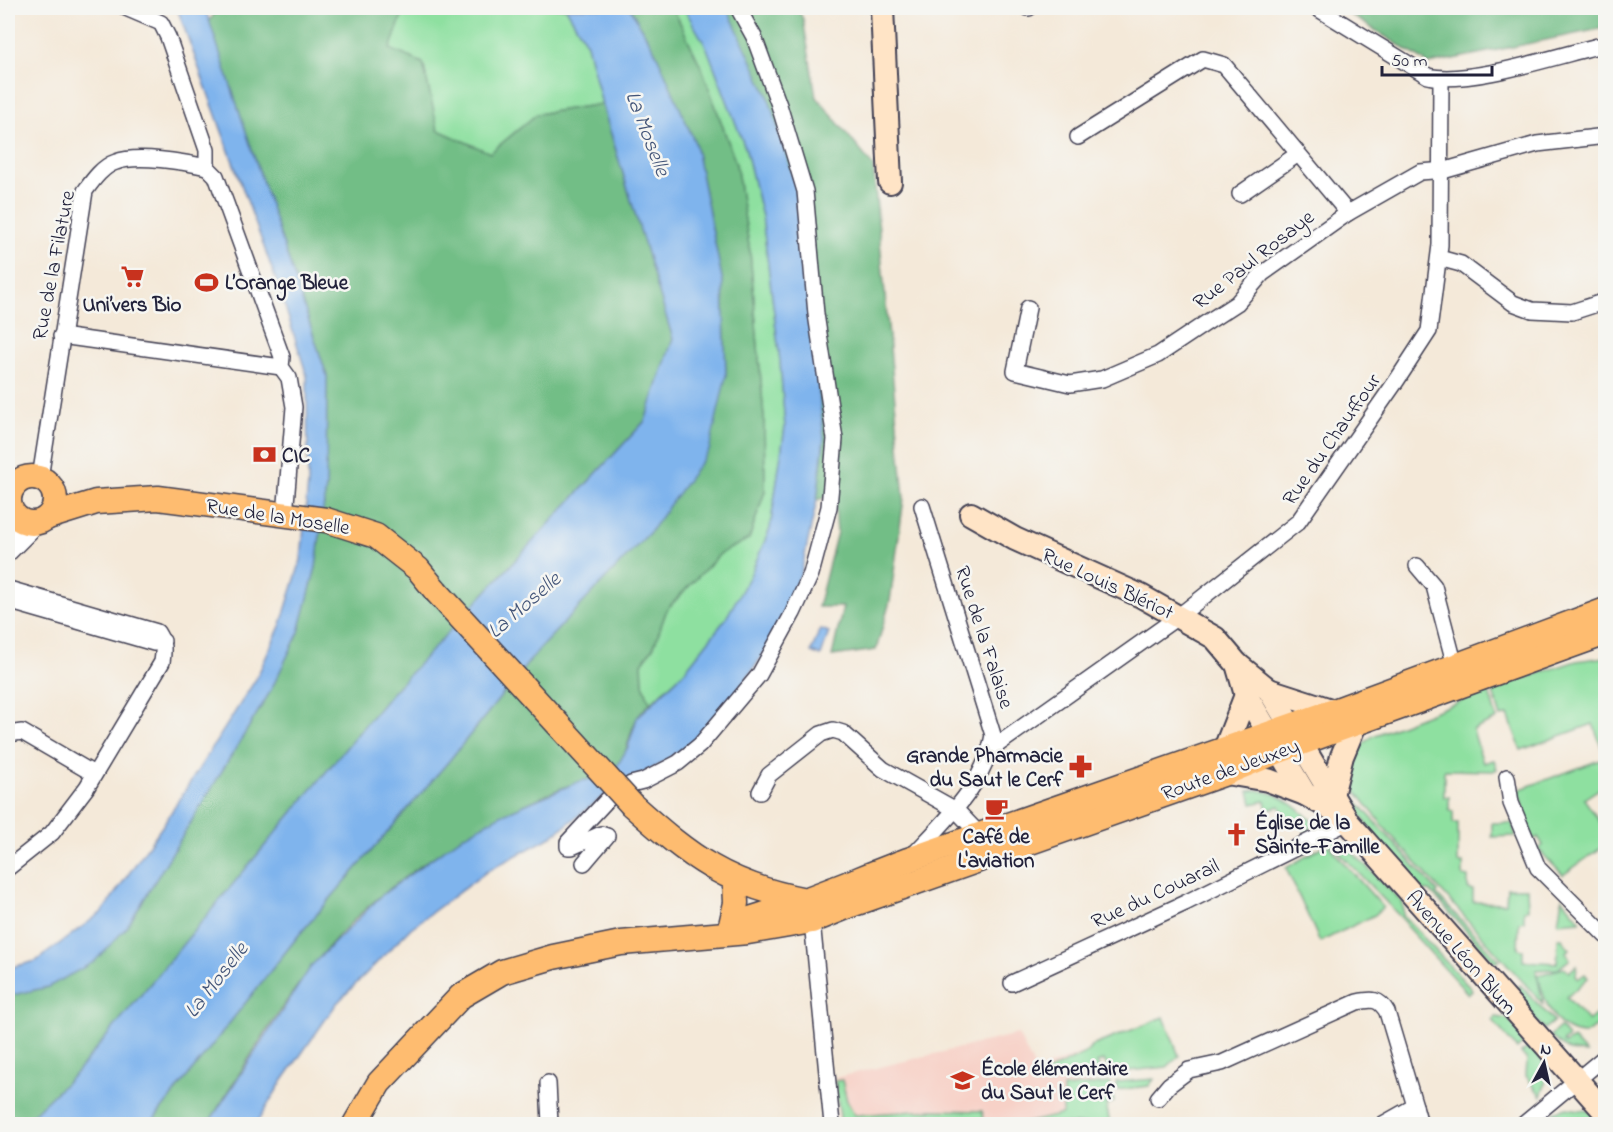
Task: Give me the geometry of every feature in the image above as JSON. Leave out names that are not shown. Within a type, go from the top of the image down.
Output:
[{"type":"main road","points":[[22,479],[47,485],[55,502],[45,519],[25,522],[9,498],[22,479]]},
{"type":"main road","name":"Rue de la Moselle","points":[[47,485],[96,502]]},
{"type":"main road","name":"Rue de la Moselle","points":[[45,519],[96,502],[158,498],[327,520],[376,536],[418,569],[632,805],[682,847]]},
{"type":"main road","name":"Route de Jeuxey","points":[[852,893],[1227,773],[1334,711],[1605,610]]},
{"type":"main road","name":"Route de Jeuxey","points":[[852,893],[908,860],[1225,749],[1356,722],[1605,633]]},
{"type":"main road","points":[[682,847],[739,873],[768,883],[852,893]]},
{"type":"main road","points":[[682,847],[708,867],[735,881],[809,903]]},
{"type":"main road","points":[[731,925],[736,903],[735,881]]},
{"type":"main road","points":[[708,934],[731,925],[852,893]]},
{"type":"main road","points":[[355,1125],[379,1083],[461,996],[502,972],[553,957],[621,943],[748,932],[809,903]]},
{"type":"street","points":[[126,8],[150,12],[161,23],[168,37],[207,150],[207,167],[216,176],[282,357],[281,367]]},
{"type":"street","points":[[584,863],[607,836],[601,834],[572,847],[568,847],[568,842],[608,798],[631,784],[643,781],[678,763],[700,745],[759,675],[788,624],[811,574],[829,507],[835,439],[816,314],[805,191],[754,37],[738,8]]},
{"type":"street","points":[[882,8],[890,182]]},
{"type":"street","points":[[1317,8],[1428,76],[1441,79],[1467,78],[1605,44]]},
{"type":"street","points":[[1078,137],[1203,59],[1224,65],[1348,213]]},
{"type":"street","name":"Rue du Chauffour","points":[[990,750],[1179,616],[1298,522],[1429,331],[1439,258],[1441,79]]},
{"type":"street","name":"Rue Paul Rosaye","points":[[1028,308],[1015,371],[1070,384],[1102,379],[1158,355],[1237,303],[1262,274],[1348,213],[1420,172],[1439,171],[1537,144],[1605,136]]},
{"type":"street","points":[[1240,194],[1298,154]]},
{"type":"street","name":"Rue de la Filature","points":[[47,485],[61,336],[85,190],[96,176],[115,162],[130,159],[207,167]]},
{"type":"street","points":[[1439,258],[1461,264],[1514,303],[1532,310],[1572,312],[1605,301]]},
{"type":"street","points":[[61,336],[281,367],[290,378],[294,407],[290,516]]},
{"type":"street","points":[[9,498],[11,549]]},
{"type":"street","name":"Rue de la Falaise","points":[[908,860],[956,810],[981,772],[993,735],[922,506]]},
{"type":"street","name":"Rue Louis Blériot","points":[[971,514],[1015,539],[1179,616],[1215,638],[1238,664],[1269,690],[1334,711]]},
{"type":"street","points":[[11,549],[45,519]]},
{"type":"street","points":[[1417,566],[1434,586],[1455,666]]},
{"type":"street","points":[[8,592],[12,590],[157,632],[163,641],[162,662],[94,774],[51,834],[8,868]]},
{"type":"street","points":[[8,601],[154,643],[163,641]]},
{"type":"street","name":"Rue Louis Blériot","points":[[1238,664],[1246,695],[1284,738]]},
{"type":"street","name":"Rue Louis Blériot","points":[[1269,690],[1284,738]]},
{"type":"street","points":[[1225,749],[1246,695]]},
{"type":"street","points":[[1332,795],[1342,756],[1356,722]]},
{"type":"street","points":[[760,792],[769,775],[821,734],[833,730],[843,733],[883,769],[956,810],[981,836]]},
{"type":"street","points":[[8,734],[22,732],[94,774]]},
{"type":"street","points":[[1284,738],[1305,795]]},
{"type":"street","name":"Avenue Léon Blum","points":[[1284,738],[1332,795],[1346,819],[1605,1113]]},
{"type":"street","name":"Avenue Léon Blum","points":[[1227,773],[1268,780],[1305,795],[1346,819]]},
{"type":"street","points":[[1507,777],[1511,803],[1538,868],[1605,936]]},
{"type":"street","name":"Rue du Couarail","points":[[1012,983],[1185,903],[1346,819]]},
{"type":"street","points":[[809,903],[832,1125]]},
{"type":"street","points":[[1158,1098],[1169,1084],[1189,1070],[1222,1063],[1357,1002],[1376,1000],[1382,1002],[1387,1012],[1420,1125]]},
{"type":"street","points":[[1524,1125],[1605,1056]]},
{"type":"street","points":[[548,1083],[550,1125]]},
{"type":"street","points":[[1383,1125],[1414,1107]]},
{"type":"shaded area","name":"École élémentaire du Saut le Cerf","points":[[1018,1034],[1036,1071],[1081,1053],[1108,1124],[839,1124],[834,1078]]},
{"type":"green space","points":[[219,8],[405,8],[390,49],[423,63],[438,130],[490,153],[537,114],[602,104],[673,339],[645,421],[390,695],[77,1072],[23,1124],[8,1124],[8,996],[48,987],[127,927],[270,692],[299,632],[316,567],[326,486],[327,376],[209,21]]},
{"type":"green space","points":[[405,8],[566,8],[587,44],[602,104],[537,114],[490,153],[438,130],[423,63],[389,49]]},
{"type":"green space","points":[[630,8],[673,8],[703,71],[736,164],[750,252],[764,417],[765,491],[749,539],[721,553],[667,609],[654,646],[642,663],[643,684],[650,703],[639,715],[617,767],[606,775],[562,788],[491,822],[447,848],[383,894],[331,944],[308,972],[266,1032],[208,1124],[150,1124],[298,936],[448,762],[540,648],[650,532],[726,376],[723,283],[695,143],[656,53]]},
{"type":"green space","points":[[673,8],[684,8],[707,48],[746,150],[762,216],[780,361],[785,427],[770,529],[750,576],[725,620],[684,672],[650,703],[643,684],[642,663],[654,646],[667,609],[721,553],[749,539],[765,491],[764,417],[750,252],[736,164],[703,71]]},
{"type":"green space","points":[[727,8],[797,8],[803,19],[816,96],[873,166],[904,498],[890,601],[876,650],[832,656],[843,607],[818,607],[837,532],[834,495],[817,500],[824,442],[805,262]]},
{"type":"green space","points":[[1340,8],[1605,8],[1605,28],[1429,64]]},
{"type":"green space","points":[[1605,657],[1605,756],[1593,724],[1521,750],[1508,715],[1501,717],[1492,689],[1576,661]]},
{"type":"green space","points":[[1486,691],[1489,692],[1497,719],[1473,730],[1483,763],[1494,760],[1497,769],[1493,771],[1444,770],[1444,797],[1449,797],[1449,810],[1453,811],[1453,823],[1458,823],[1458,863],[1463,863],[1463,876],[1468,877],[1468,889],[1473,890],[1473,902],[1506,903],[1507,888],[1527,888],[1528,909],[1524,910],[1524,921],[1519,922],[1518,949],[1523,950],[1523,961],[1557,963],[1558,938],[1562,938],[1569,949],[1566,952],[1570,959],[1558,969],[1536,970],[1543,1004],[1389,833],[1350,784],[1350,770],[1354,757],[1362,745],[1373,736]]},
{"type":"green space","points":[[1605,758],[1605,785],[1584,799],[1605,829],[1605,845],[1563,875],[1538,849],[1543,845],[1538,837],[1533,840],[1518,790]]},
{"type":"green space","points":[[1257,790],[1273,794],[1293,805],[1312,821],[1312,827],[1306,831],[1283,814],[1280,806],[1267,810],[1265,801],[1252,804],[1249,791]]},
{"type":"green space","points":[[1347,796],[1352,796],[1438,892],[1436,894],[1499,960],[1495,963],[1430,891],[1422,891],[1380,843]]},
{"type":"green space","points":[[1492,823],[1512,823],[1516,836],[1492,837]]},
{"type":"green space","points":[[1333,838],[1340,840],[1403,903],[1403,915],[1472,990],[1468,994],[1406,926],[1406,923],[1327,840]]},
{"type":"green space","points":[[1327,844],[1383,907],[1375,915],[1320,942],[1286,868]]},
{"type":"green space","points":[[1562,898],[1580,920],[1580,921],[1558,923]]},
{"type":"green space","points":[[1577,965],[1578,979],[1585,974],[1588,978],[1567,997],[1588,1021],[1605,1007],[1605,1021],[1585,1034],[1566,1028],[1558,1022],[1547,1004],[1538,975],[1564,968],[1569,972]]},
{"type":"green space","points":[[1520,985],[1554,1021],[1544,1029],[1531,1015],[1518,988]]},
{"type":"green space","points":[[1164,1017],[1179,1056],[1167,1067],[1110,1073],[1104,1060],[1097,1063],[1102,1073],[1035,1078],[1087,1052],[1092,1046]]},
{"type":"green space","points":[[1496,1017],[1508,1019],[1527,1040],[1517,1049],[1492,1020]]},
{"type":"green space","points":[[1560,1027],[1568,1037],[1563,1042],[1565,1044],[1573,1039],[1586,1053],[1569,1051],[1550,1036]]},
{"type":"green space","points":[[1531,1046],[1540,1057],[1545,1069],[1544,1089],[1541,1096],[1526,1076],[1527,1060],[1521,1053]]},
{"type":"green space","points":[[1154,1079],[1149,1086],[1117,1090],[1116,1082]]},
{"type":"green space","points":[[842,1080],[847,1101],[855,1115],[932,1110],[982,1111],[985,1124],[841,1124],[835,1081]]},
{"type":"green space","points":[[1110,1083],[1114,1102],[1106,1104],[1110,1124],[1022,1124],[1063,1114],[1063,1088]]},
{"type":"green space","points":[[1567,1108],[1588,1111],[1605,1124],[1585,1124],[1579,1119],[1559,1120],[1553,1112]]},
{"type":"water","points":[[177,8],[205,8],[327,376],[326,486],[316,567],[299,632],[270,692],[127,927],[94,962],[48,987],[8,996],[8,968],[36,961],[102,912],[163,825],[256,679],[281,624],[301,560],[308,483],[307,376],[280,291]]},
{"type":"water","name":"La Moselle","points":[[566,8],[630,8],[656,53],[695,143],[723,283],[726,376],[709,451],[650,532],[540,648],[448,762],[298,936],[150,1124],[23,1124],[77,1072],[390,695],[645,421],[673,339],[602,104],[587,44]]},
{"type":"water","points":[[684,8],[727,8],[768,96],[796,187],[824,438],[817,500],[801,573],[773,640],[735,696],[700,737],[662,763],[607,794],[549,838],[489,870],[411,928],[337,1003],[281,1083],[256,1124],[208,1124],[312,965],[382,895],[460,838],[501,815],[580,781],[599,778],[616,768],[628,747],[637,718],[684,672],[725,620],[750,576],[770,529],[785,427],[780,361],[762,216],[746,150],[707,48]]},
{"type":"water","points":[[820,629],[829,632],[821,656],[811,652]]},
{"type":"place","name":"Uni’vers Bio","points":[[132,276]]},
{"type":"place","name":"L’Orange Bleue","points":[[207,282]]},
{"type":"place","name":"CIC","points":[[264,455]]},
{"type":"place","name":"Grande Pharmacie du Saut le Cerf","points":[[1081,767]]},
{"type":"place","name":"Café de L'aviation","points":[[996,808]]},
{"type":"place","name":"Église de la Sainte-Famille","points":[[1237,834]]},
{"type":"place","name":"École élémentaire du Saut le Cerf","points":[[963,1080]]}]
